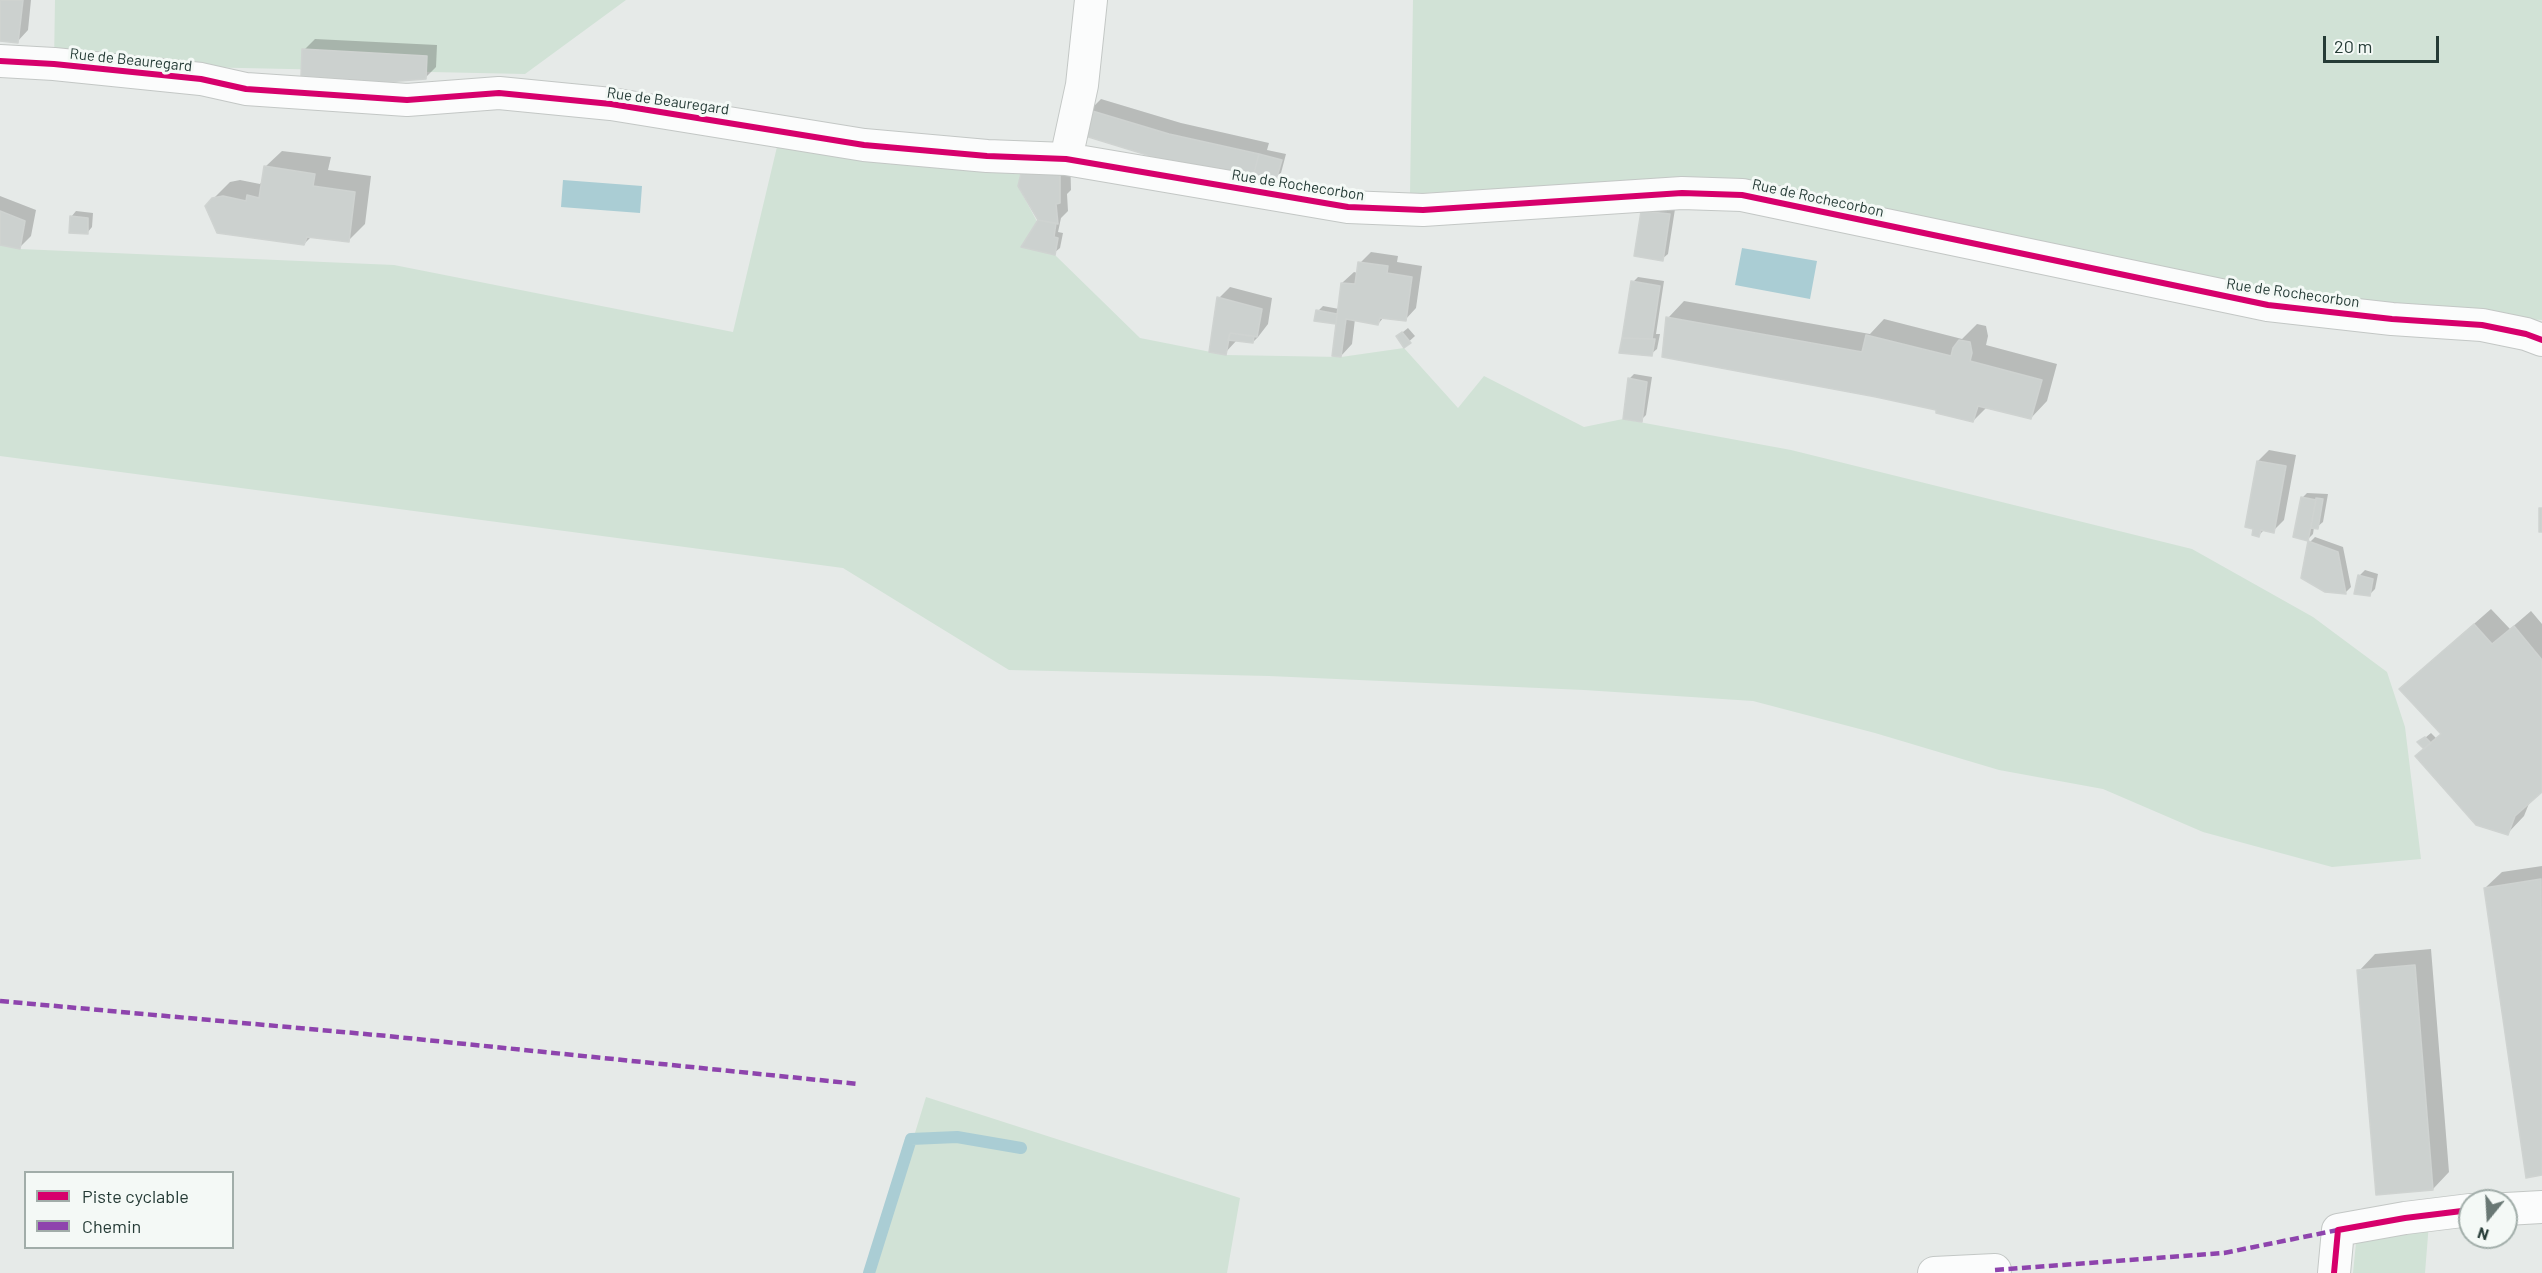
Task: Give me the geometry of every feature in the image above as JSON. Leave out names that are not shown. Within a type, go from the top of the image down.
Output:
[{"type":"street","points":[[1056,159],[1082,85],[1091,0]]},
{"type":"street","name":"Rue de Beauregard","points":[[0,60],[201,80],[246,89],[407,100],[499,93],[611,104],[864,145],[987,156],[1056,159]]},
{"type":"street","name":"Rue de Rochecorbon","points":[[1056,159],[1348,207],[1423,210],[1682,193],[1742,195],[2268,305],[2392,319],[2482,325],[2526,334],[2542,340]]},
{"type":"street","points":[[2518,1208],[2542,1207]]},
{"type":"street","points":[[2334,1273],[2338,1230],[2458,1211]]},
{"type":"street","points":[[1934,1273],[1995,1270]]},
{"type":"green space","points":[[55,0],[626,0],[525,74],[54,64]]},
{"type":"green space","points":[[1413,0],[2542,0],[2542,320],[2327,307],[1680,178],[1410,194]]},
{"type":"green space","points":[[781,130],[1038,154],[1018,186],[1055,255],[1140,338],[1226,355],[1341,357],[1404,348],[1458,408],[1484,376],[1584,427],[1623,419],[1791,450],[2192,549],[2313,617],[2387,672],[2405,727],[2421,859],[2332,867],[2203,832],[2103,789],[1999,770],[1875,733],[1753,701],[1584,690],[1269,676],[1009,670],[843,568],[0,456],[0,245],[20,249],[394,265],[733,332]]},
{"type":"green space","points":[[926,1097],[1240,1198],[1227,1273],[872,1273]]},
{"type":"green space","points":[[2429,1223],[2425,1273],[2353,1273],[2356,1243],[2363,1234]]},
{"type":"water","points":[[563,180],[642,186],[640,213],[561,207]]},
{"type":"water","points":[[1742,248],[1817,261],[1810,299],[1735,285]]},
{"type":"building","points":[[0,0],[23,0],[18,43],[0,41]]},
{"type":"building","points":[[302,49],[427,56],[426,79],[386,82],[301,76]]},
{"type":"building","points":[[1089,110],[1169,134],[1259,154],[1253,177],[1160,159],[1082,135]]},
{"type":"building","points":[[1259,154],[1282,160],[1276,180],[1253,177]]},
{"type":"building","points":[[1024,161],[1060,164],[1060,203],[1056,204],[1058,224],[1038,220],[1018,186]]},
{"type":"building","points":[[264,166],[315,174],[313,186],[355,192],[349,242],[307,237],[304,245],[217,233],[205,206],[212,198],[223,196],[246,201],[247,195],[259,198]]},
{"type":"building","points":[[0,211],[25,221],[20,249],[0,245]]},
{"type":"building","points":[[1641,211],[1670,214],[1663,261],[1634,256]]},
{"type":"building","points":[[70,216],[88,218],[88,234],[69,233]]},
{"type":"building","points":[[1038,220],[1056,223],[1054,237],[1058,238],[1055,255],[1021,247]]},
{"type":"building","points":[[1358,262],[1388,266],[1387,273],[1412,277],[1406,321],[1380,318],[1378,325],[1346,319],[1341,357],[1332,356],[1341,283],[1355,284]]},
{"type":"building","points":[[1631,281],[1660,286],[1652,339],[1622,338]]},
{"type":"building","points":[[1217,297],[1262,309],[1257,337],[1230,333],[1226,355],[1209,352]]},
{"type":"building","points":[[1316,310],[1337,314],[1336,324],[1314,321]]},
{"type":"building","points":[[1666,317],[1862,352],[1866,335],[1951,356],[1959,340],[1970,342],[1972,353],[1970,361],[2042,380],[2031,419],[1978,406],[1973,422],[1936,413],[1936,410],[1876,397],[1662,357]]},
{"type":"building","points":[[1402,332],[1411,343],[1404,348],[1396,336]]},
{"type":"building","points":[[1230,333],[1254,336],[1253,343],[1228,340]]},
{"type":"building","points":[[1622,338],[1655,339],[1652,356],[1619,353]]},
{"type":"building","points":[[1628,378],[1647,382],[1642,422],[1623,419]]},
{"type":"building","points":[[2257,461],[2286,466],[2274,533],[2261,530],[2259,537],[2252,535],[2253,529],[2245,527]]},
{"type":"building","points":[[2301,497],[2316,500],[2308,541],[2293,537]]},
{"type":"building","points":[[2316,498],[2323,499],[2318,529],[2311,528]]},
{"type":"building","points":[[2539,508],[2542,508],[2542,532],[2539,532]]},
{"type":"building","points":[[2308,541],[2338,552],[2346,594],[2325,592],[2301,578]]},
{"type":"building","points":[[2358,575],[2373,579],[2370,596],[2354,594]]},
{"type":"building","points":[[2474,624],[2492,644],[2514,626],[2542,660],[2542,792],[2515,816],[2508,835],[2476,825],[2415,756],[2441,734],[2399,689]]},
{"type":"building","points":[[2425,737],[2431,743],[2424,749],[2417,742]]},
{"type":"building","points":[[2541,879],[2542,1175],[2526,1178],[2484,888]]},
{"type":"building","points":[[2415,965],[2433,1190],[2376,1195],[2357,970]]},
{"type":"waterway","points":[[869,1273],[911,1139],[957,1137],[1021,1148]]},
{"type":"marked path","points":[[0,1001],[387,1036],[858,1084]]},
{"type":"marked path","points":[[1995,1270],[2224,1253],[2338,1230]]},
{"type":"cycle path","points":[[0,61],[54,64],[201,79],[246,89],[407,100],[499,93],[611,104],[864,145],[987,156],[1066,159],[1348,207],[1423,210],[1682,193],[1742,195],[2268,305],[2392,319],[2482,325],[2526,334],[2542,340]]},
{"type":"cycle path","points":[[2334,1273],[2338,1230],[2458,1211]]}]
